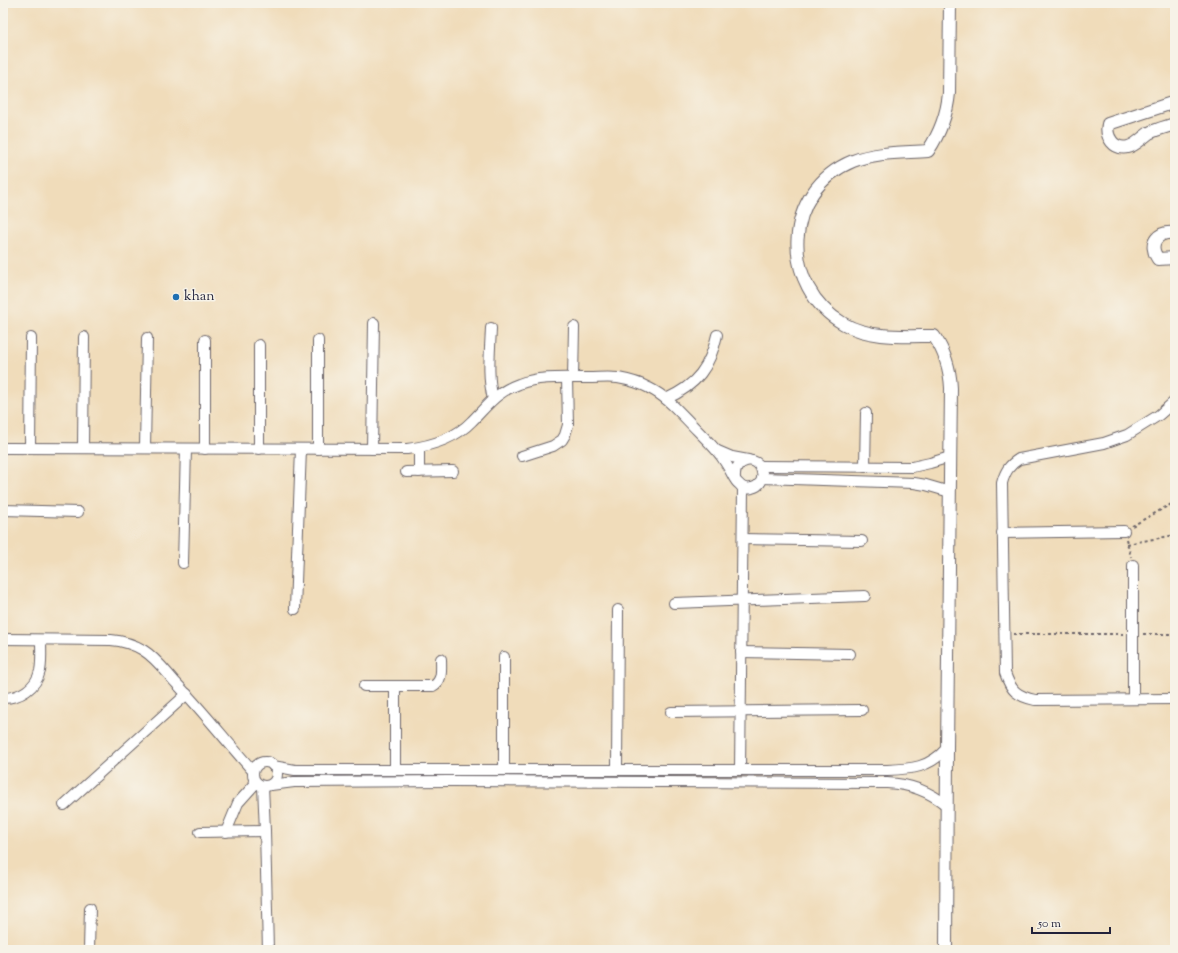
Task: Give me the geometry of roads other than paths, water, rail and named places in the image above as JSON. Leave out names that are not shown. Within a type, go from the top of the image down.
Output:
[{"type":"street","points":[[946,950],[946,748],[951,379],[945,356],[934,336],[894,336],[869,333],[846,325],[835,318],[817,302],[804,280],[800,269],[797,245],[800,222],[809,200],[815,190],[832,173],[852,162],[875,155],[928,151],[934,142],[943,124],[948,103],[950,3]]},
{"type":"street","points":[[1175,102],[1108,124],[1107,133],[1114,144],[1126,148],[1131,147],[1148,134],[1158,129],[1175,124]]},
{"type":"street","points":[[1175,233],[1167,232],[1158,236],[1154,245],[1154,250],[1158,259],[1175,258]]},
{"type":"street","points":[[372,450],[374,323]]},
{"type":"street","points":[[522,456],[553,446],[562,440],[565,435],[568,425],[574,327]]},
{"type":"street","points":[[491,328],[489,374],[493,399]]},
{"type":"street","points":[[666,399],[685,389],[701,374],[711,356],[717,335]]},
{"type":"street","points":[[83,448],[84,337]]},
{"type":"street","points":[[30,448],[31,338]]},
{"type":"street","points":[[145,448],[147,338]]},
{"type":"street","points":[[205,340],[205,449]]},
{"type":"street","points":[[318,340],[318,449]]},
{"type":"street","points":[[258,345],[259,449]]},
{"type":"street","points":[[3,448],[372,450],[419,448],[443,441],[463,430],[493,399],[519,384],[539,379],[606,378],[630,381],[650,388],[666,399],[716,450],[735,478],[736,482],[743,488],[747,489],[758,485],[762,478],[762,470],[757,463],[732,457],[716,450]]},
{"type":"street","points":[[1175,401],[1159,415],[1127,435],[1104,443],[1019,459],[1007,468],[1002,483],[1005,673],[1008,684],[1016,693],[1025,698],[1035,700],[1175,699]]},
{"type":"street","points":[[865,467],[866,413]]},
{"type":"street","points":[[419,448],[419,472]]},
{"type":"street","points":[[183,563],[186,449]]},
{"type":"street","points":[[295,609],[301,449]]},
{"type":"street","points":[[760,466],[903,467],[921,465],[950,457]]},
{"type":"street","points":[[735,478],[735,470],[737,466],[744,461],[749,460]]},
{"type":"street","points":[[902,482],[903,467]]},
{"type":"street","points":[[406,472],[453,471]]},
{"type":"street","points":[[762,478],[902,482],[926,485],[950,492]]},
{"type":"street","points":[[740,770],[743,488]]},
{"type":"street","points":[[3,510],[78,512]]},
{"type":"street","points":[[1002,533],[1124,531]]},
{"type":"street","points":[[742,539],[862,541]]},
{"type":"street","points":[[1132,699],[1133,565]]},
{"type":"street","points":[[674,603],[865,596]]},
{"type":"street","points":[[617,770],[618,610]]},
{"type":"street","points":[[3,639],[111,640],[132,644],[144,650],[187,694],[253,771],[254,779],[263,785],[294,782],[450,781],[898,783],[919,788],[938,798],[946,805]]},
{"type":"street","points":[[3,698],[20,695],[30,688],[38,678],[41,666],[41,640]]},
{"type":"street","points":[[741,652],[850,654]]},
{"type":"street","points":[[504,657],[504,770]]},
{"type":"street","points":[[364,686],[431,687],[440,681],[441,659]]},
{"type":"street","points":[[395,686],[395,769]]},
{"type":"street","points":[[64,805],[187,694]]},
{"type":"street","points":[[671,712],[862,710]]},
{"type":"street","points":[[253,771],[260,763],[267,762],[274,766],[295,770],[906,770],[928,763],[941,754],[946,748]]},
{"type":"street","points":[[226,832],[238,803],[263,785],[274,782],[276,778],[276,769],[274,766]]},
{"type":"street","points":[[450,769],[450,781]]},
{"type":"street","points":[[690,770],[690,782]]},
{"type":"street","points":[[263,785],[266,831],[268,950]]},
{"type":"street","points":[[200,832],[266,831]]},
{"type":"street","points":[[89,950],[90,908]]},
{"type":"place","name":"khan","points":[[176,297]]}]
